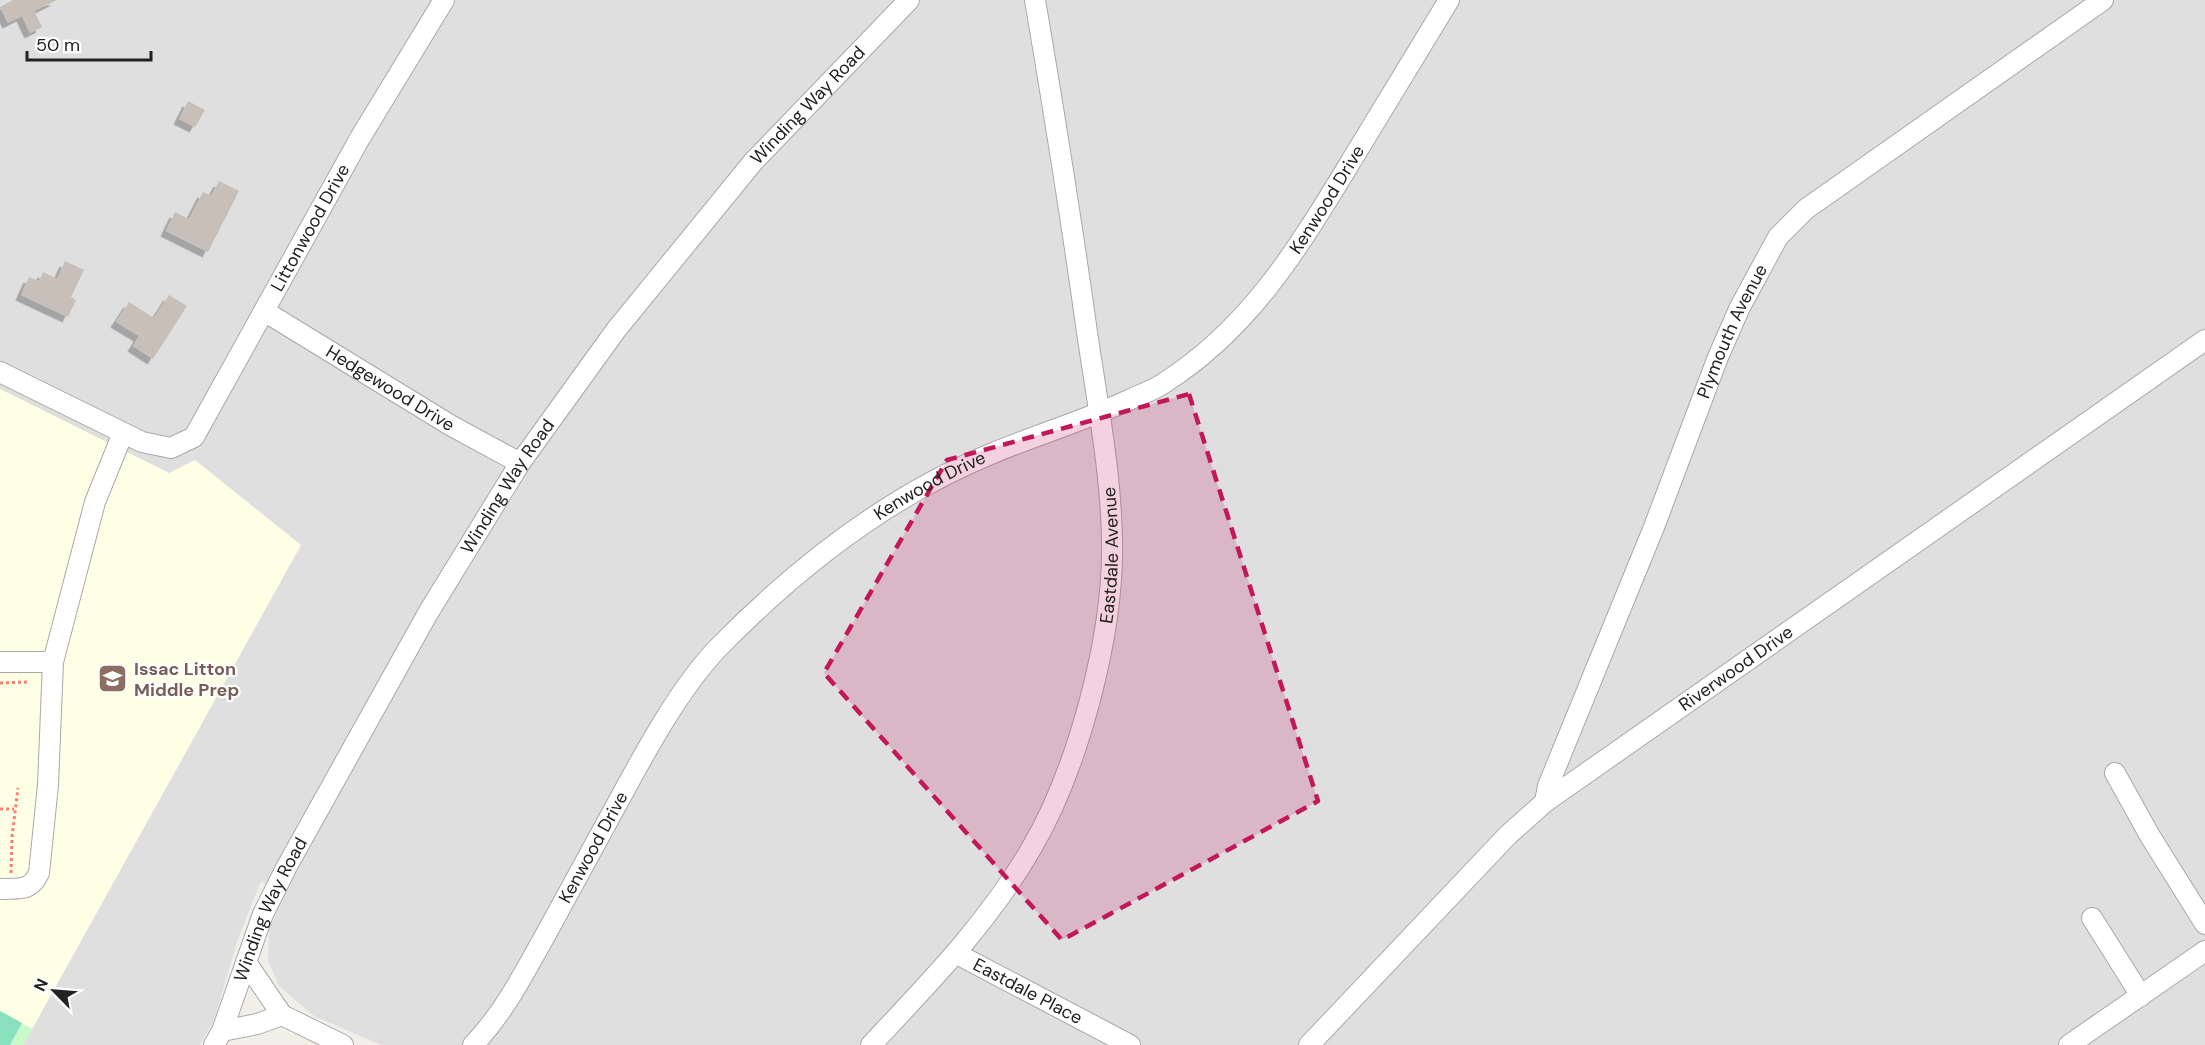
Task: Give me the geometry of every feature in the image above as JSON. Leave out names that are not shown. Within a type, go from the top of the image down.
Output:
[{"type":"street","name":"Littonwood Drive","points":[[123,433],[142,442],[171,448],[194,437],[360,138],[444,0]]},
{"type":"street","name":"Winding Way Road","points":[[218,1038],[263,914],[286,868],[428,613],[520,462],[616,330],[753,162],[909,0]]},
{"type":"street","name":"Eastdale Avenue","points":[[871,1045],[957,954],[1003,893],[1032,848],[1051,810],[1073,752],[1092,692],[1107,617],[1112,543],[1108,482],[1065,172],[1035,0]]},
{"type":"street","name":"Kenwood Drive","points":[[473,1045],[492,1025],[518,985],[640,762],[673,708],[715,652],[766,603],[825,552],[934,479],[994,452],[1099,415],[1162,385],[1216,345],[1260,297],[1301,244],[1449,0]]},
{"type":"street","name":"Plymouth Avenue","points":[[1545,802],[1548,786],[1654,527],[1718,357],[1740,308],[1778,237],[1806,209],[2103,0]]},
{"type":"street","name":"Hedgewood Drive","points":[[264,312],[440,419],[520,462]]},
{"type":"street","name":"Riverwood Drive","points":[[1309,1045],[1508,835],[1545,802],[2205,340]]},
{"type":"street","points":[[0,372],[123,433],[95,502],[53,662],[48,785],[39,873],[34,883],[26,888],[6,882]]},
{"type":"street","points":[[0,662],[53,662]]},
{"type":"street","points":[[2115,773],[2150,836],[2205,924]]},
{"type":"street","points":[[2092,918],[2141,996]]},
{"type":"street","points":[[2069,1045],[2205,951]]},
{"type":"street","name":"Eastdale Place","points":[[957,954],[1130,1045]]},
{"type":"street","points":[[246,962],[282,1016],[336,1043]]},
{"type":"street","points":[[218,1038],[282,1016]]},
{"type":"path","points":[[0,683],[30,681]]},
{"type":"path","points":[[6,882],[18,788]]},
{"type":"path","points":[[0,809],[14,809]]},
{"type":"highlighted area","points":[[1189,394],[1318,801],[1062,940],[824,673],[947,460]]},
{"type":"shaded area","points":[[0,0],[2205,0],[2205,1045],[381,1045],[314,1016],[279,986],[268,961],[269,930],[283,895],[261,881],[238,939],[214,1020],[200,1045],[23,1045],[300,545],[169,473],[0,389]]},
{"type":"shaded area","name":"Issac Litton Middle Prep","points":[[0,389],[169,473],[195,460],[301,545],[32,1029],[0,1011]]},
{"type":"green space","points":[[0,1011],[32,1029],[23,1045],[0,1045]]},
{"type":"green space","points":[[0,1011],[22,1023],[10,1045],[0,1045]]},
{"type":"building","points":[[13,0],[57,0],[34,11],[42,27],[30,33],[22,16],[8,23],[0,7]]},
{"type":"building","points":[[188,101],[205,110],[195,127],[179,119]]},
{"type":"building","points":[[219,181],[239,191],[208,252],[166,231],[175,212],[189,219],[203,192],[211,196]]},
{"type":"building","points":[[65,261],[84,270],[71,297],[76,300],[68,317],[21,295],[29,277],[39,281],[43,272],[57,279]]},
{"type":"building","points":[[169,295],[187,306],[153,359],[133,346],[139,336],[116,322],[129,302],[154,318]]},
{"type":"place","name":"Issac Litton Middle Prep","points":[[113,679]]}]
